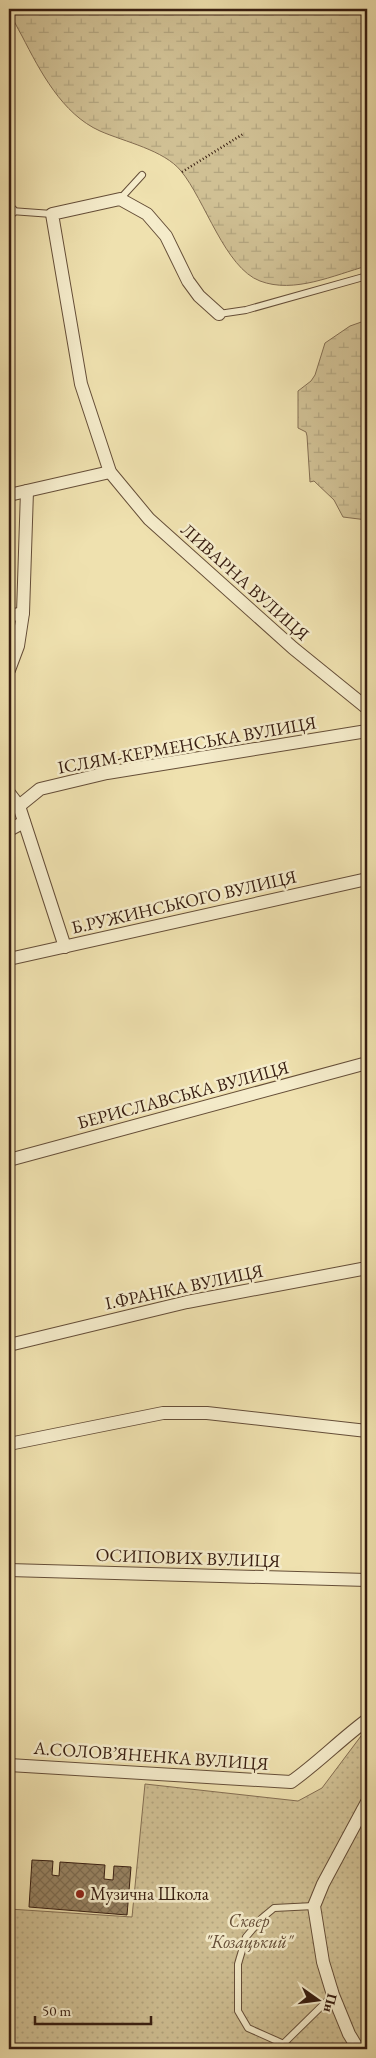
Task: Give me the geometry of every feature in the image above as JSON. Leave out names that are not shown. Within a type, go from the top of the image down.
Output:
[{"type":"street","points":[[52,214],[120,199],[147,214],[166,236],[188,282],[199,296],[219,314]]},
{"type":"street","name":"ЛИВАРНА ВУЛИЦЯ","points":[[52,214],[81,384],[110,472],[149,520],[293,648],[367,708]]},
{"type":"street","points":[[9,496],[110,472]]},
{"type":"street","points":[[9,670],[18,646],[22,613],[27,491]]},
{"type":"street","points":[[9,616],[22,613]]},
{"type":"street","name":"ІСЛЯМ-КЕРМЕНСЬКА ВУЛИЦЯ","points":[[19,806],[40,789],[107,773],[367,731]]},
{"type":"street","points":[[9,793],[19,806],[65,947]]},
{"type":"street","points":[[9,830],[24,822]]},
{"type":"street","name":"Б.РУЖИНСЬКОГО ВУЛИЦЯ","points":[[9,959],[367,879]]},
{"type":"street","name":"БЕРИСЛАВСЬКА ВУЛИЦЯ","points":[[9,1160],[367,1062]]},
{"type":"street","name":"І.ФРАНКА ВУЛИЦЯ","points":[[9,1345],[187,1302],[367,1268]]},
{"type":"street","points":[[9,1444],[162,1413],[207,1413],[367,1431]]},
{"type":"street","name":"ОСИПОВИХ ВУЛИЦЯ","points":[[9,1570],[367,1580]]},
{"type":"street","name":"А.СОЛОВ’ЯНЕНКА ВУЛИЦЯ","points":[[9,1765],[291,1782],[311,1768],[343,1738],[367,1720]]},
{"type":"street","points":[[358,2049],[349,2034],[333,1995],[323,1962],[314,1906],[323,1884],[367,1802]]},
{"type":"lane","points":[[120,199],[142,175]]},
{"type":"lane","points":[[9,209],[52,214]]},
{"type":"lane","points":[[219,314],[246,310],[367,276]]},
{"type":"lane","points":[[295,2049],[282,2045],[248,2028],[238,2011],[238,1964],[246,1937],[262,1918],[274,1908],[314,1906]]},
{"type":"lane","points":[[282,2045],[333,1995]]},
{"type":"path","points":[[182,172],[243,134]]},
{"type":"green space","points":[[9,9],[367,9],[367,266],[314,282],[286,285],[260,281],[248,274],[226,248],[190,184],[174,164],[165,157],[144,147],[100,131],[74,114],[63,103],[36,63]]},
{"type":"green space","points":[[367,320],[367,520],[343,517],[334,500],[314,481],[310,482],[307,436],[306,432],[298,428],[298,391],[311,381],[315,375],[325,343],[350,326]]},
{"type":"green space","name":"Сквер \"Козацький\"","points":[[367,1728],[367,2049],[9,2049],[9,1909],[132,1917],[145,1784],[298,1801],[322,1788]]},
{"type":"building","name":"Музична Школа","points":[[32,1860],[53,1861],[52,1875],[59,1876],[60,1862],[105,1865],[104,1879],[113,1880],[114,1866],[131,1867],[127,1915],[29,1907]]},
{"type":"place","name":"Музична Школа","points":[[80,1894]]}]
